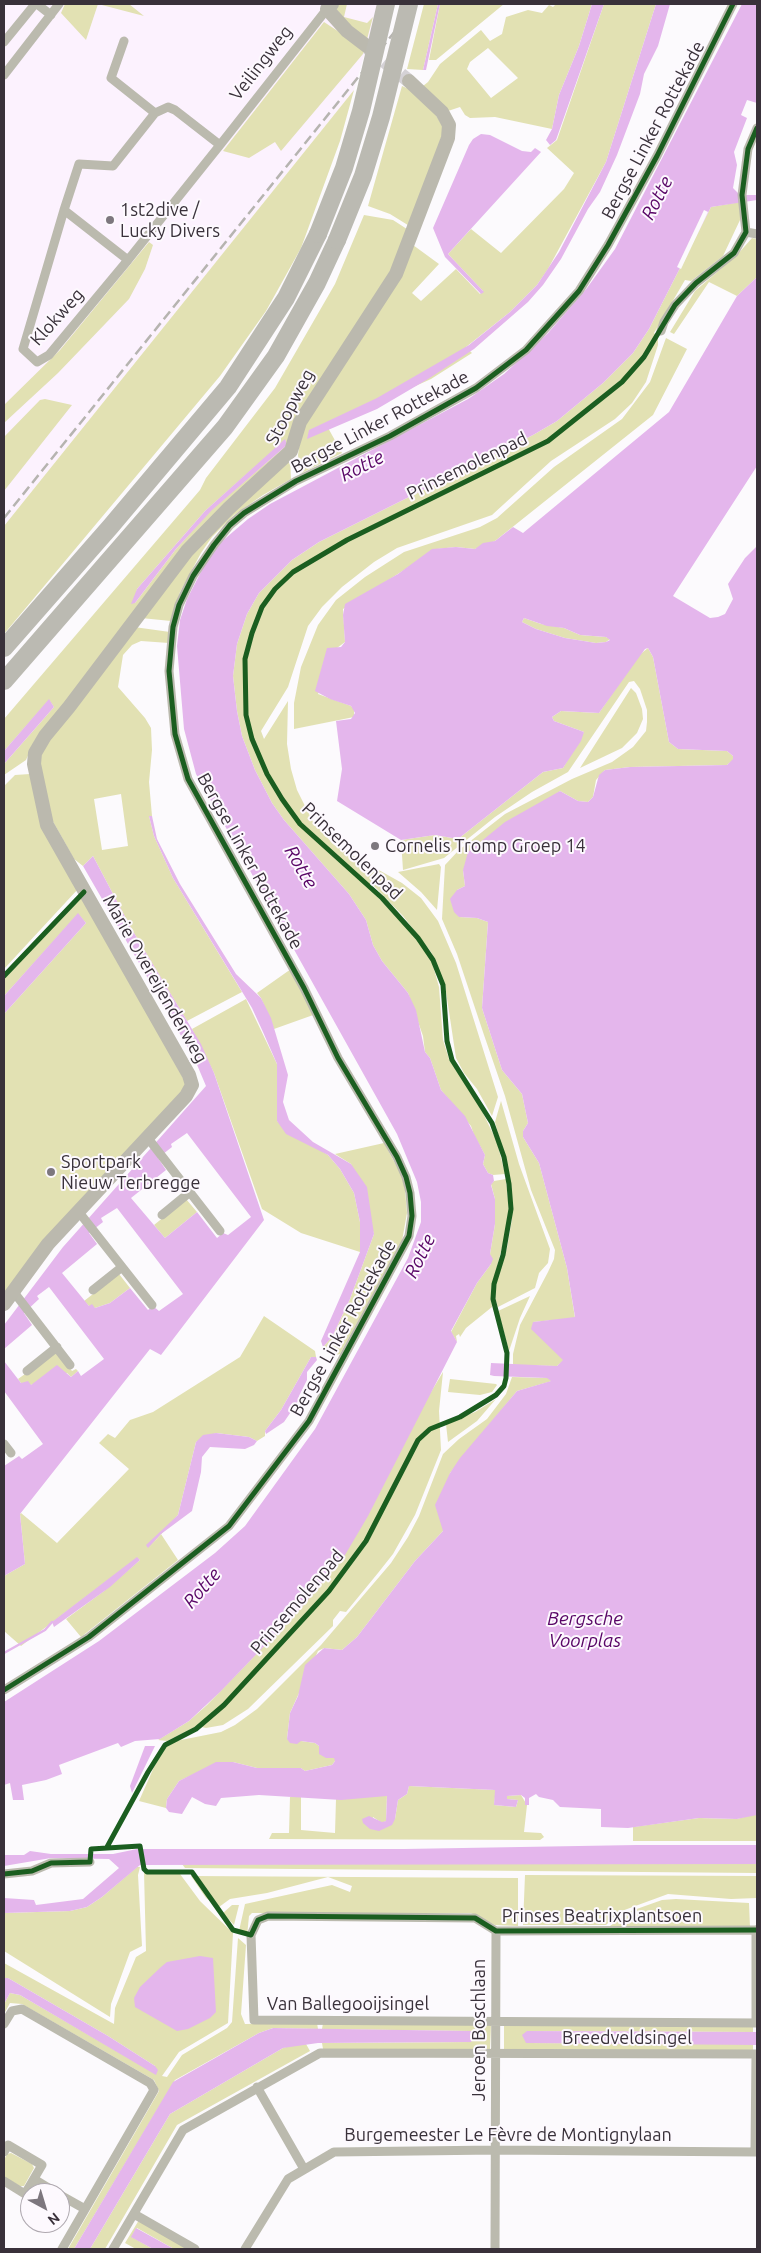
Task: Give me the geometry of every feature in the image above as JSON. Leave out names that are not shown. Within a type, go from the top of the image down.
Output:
[{"type":"highway","points":[[4,648],[111,526],[228,387],[270,326],[318,234],[344,168],[362,111],[386,4]]},
{"type":"highway","points":[[4,681],[230,421],[276,356],[317,283],[363,176],[381,117],[409,4]]},
{"type":"street","points":[[4,42],[36,4],[51,15]]},
{"type":"street","points":[[4,75],[59,4]]},
{"type":"street","name":"Bergse Linker Rottekade","points":[[4,1690],[88,1637],[229,1526],[309,1421],[409,1236],[412,1216],[410,1193],[397,1157],[338,1058],[304,988],[188,779],[176,734],[169,671],[172,636],[179,605],[193,576],[214,545],[230,525],[244,513],[296,481],[390,436],[476,388],[526,350],[579,291],[608,245],[657,156],[734,4]]},
{"type":"street","points":[[329,7],[347,31],[368,47]]},
{"type":"street","name":"Veilingweg","points":[[128,260],[329,7]]},
{"type":"street","points":[[124,42],[111,78],[155,114]]},
{"type":"street","name":"Stoopweg","points":[[34,764],[38,745],[70,708],[169,572],[229,508],[291,451],[300,422],[396,274],[448,138],[449,125],[442,112],[409,81]]},
{"type":"street","points":[[128,260],[64,210],[79,164],[113,166],[155,114],[168,107],[175,110],[220,145]]},
{"type":"street","points":[[661,331],[664,322],[675,305],[696,283],[734,253],[746,232],[743,198],[748,149],[757,128]]},
{"type":"street","name":"Klokweg","points":[[64,210],[23,349],[37,362],[49,355],[128,260]]},
{"type":"street","points":[[746,232],[757,234]]},
{"type":"street","name":"Marie Overeijenderweg","points":[[4,1304],[17,1296],[48,1244],[81,1215],[150,1140],[186,1096],[190,1090],[191,1081],[47,825],[34,764]]},
{"type":"street","points":[[150,1140],[220,1231]]},
{"type":"street","points":[[162,1215],[190,1192]]},
{"type":"street","points":[[81,1215],[152,1305]]},
{"type":"street","points":[[93,1290],[122,1267]]},
{"type":"street","points":[[17,1296],[70,1365]]},
{"type":"street","points":[[27,1371],[57,1348]]},
{"type":"street","points":[[4,1444],[11,1454]]},
{"type":"street","points":[[4,1874],[32,1871],[51,1864],[90,1862]]},
{"type":"street","name":"Prinses Beatrixplantsoen","points":[[252,1935],[258,1920],[268,1916],[475,1918],[496,1931],[757,1930]]},
{"type":"street","points":[[756,2023],[757,1930]]},
{"type":"street","name":"Jeroen Boschlaan","points":[[496,1931],[496,2249]]},
{"type":"street","name":"Van Ballegooijsingel","points":[[252,1935],[254,2020],[496,2020]]},
{"type":"street","points":[[4,2024],[12,2011],[22,2009],[150,2083],[154,2090],[62,2249]]},
{"type":"street","name":"Breedveldsingel","points":[[496,2020],[756,2023]]},
{"type":"street","points":[[113,2249],[183,2130],[320,2053],[496,2054]]},
{"type":"street","name":"Breedveldsingel","points":[[496,2054],[756,2054]]},
{"type":"street","points":[[756,2054],[756,2152]]},
{"type":"street","points":[[257,2087],[304,2168]]},
{"type":"street","points":[[4,2152],[8,2145],[42,2166],[25,2194],[4,2182]]},
{"type":"street","name":"Burgemeester Le Fèvre de Montignylaan","points":[[245,2249],[281,2187],[288,2179],[329,2154],[341,2151],[756,2152]]},
{"type":"street","points":[[34,2179],[41,2183]]},
{"type":"street","points":[[70,2201],[84,2209]]},
{"type":"street","points":[[134,2214],[195,2249]]},
{"type":"shaded area","points":[[4,4],[379,4],[354,90],[4,526]]},
{"type":"green space","points":[[65,4],[98,4],[86,40],[61,13]]},
{"type":"green space","points":[[98,4],[129,4],[144,16]]},
{"type":"green space","points":[[338,4],[347,4],[344,17],[367,23],[373,17],[366,43],[336,9]]},
{"type":"green space","points":[[424,4],[438,4],[423,70],[407,69]]},
{"type":"green space","points":[[440,4],[504,4],[436,60],[429,60]]},
{"type":"green space","points":[[556,4],[592,4],[579,46],[559,95],[552,129],[495,117],[470,118],[465,115],[460,107],[448,111],[423,86],[428,82],[440,64],[481,30],[490,41],[502,34],[506,17],[528,10],[542,13],[549,5],[553,7]],"holes":[[[488,48],[518,78],[491,98],[467,69],[470,62]]]},
{"type":"green space","points":[[604,4],[656,4],[606,162],[548,269],[537,285],[510,312],[466,347],[472,353],[431,379],[327,426],[342,453],[300,474],[298,455],[301,432],[413,245],[439,264],[412,293],[421,301],[456,269],[480,294],[483,291],[448,254],[471,229],[501,253],[564,189],[574,173],[547,148],[557,140]]},
{"type":"green space","points":[[324,22],[365,49],[363,54],[281,151],[275,142],[249,158],[223,151]]},
{"type":"green space","points":[[402,86],[411,90],[433,110],[444,129],[411,227],[390,214],[368,206]]},
{"type":"green space","points":[[354,90],[340,141],[301,248],[266,311],[220,376],[4,634],[4,526]]},
{"type":"green space","points":[[740,202],[740,220],[723,256],[691,281],[685,280],[654,333],[658,337],[658,345],[646,382],[632,403],[615,419],[551,461],[492,515],[397,548],[374,562],[342,587],[322,607],[308,626],[288,687],[261,731],[264,739],[288,701],[287,744],[291,769],[297,790],[313,822],[334,845],[402,883],[421,898],[438,921],[456,963],[498,1097],[492,1116],[456,1058],[445,985],[431,952],[403,916],[371,883],[367,886],[414,935],[432,962],[439,987],[443,1040],[449,1059],[482,1111],[497,1142],[505,1174],[493,1175],[488,1173],[483,1164],[485,1155],[471,1126],[441,1090],[430,1058],[425,1052],[423,1036],[408,993],[382,961],[373,945],[366,920],[349,894],[284,820],[272,803],[255,770],[242,736],[237,711],[233,676],[237,644],[247,614],[259,593],[292,560],[319,542],[533,435],[557,421],[603,383],[633,353],[649,329],[711,207]]},
{"type":"green space","points":[[364,215],[393,220],[410,231],[405,245],[291,446],[240,493],[35,740],[26,760],[4,775],[4,764],[54,707],[49,700],[4,751],[4,719],[200,490],[206,478],[275,388],[335,284]],"holes":[[[285,440],[287,445],[211,510],[176,549],[135,603],[137,589],[205,511]]]},
{"type":"green space","points":[[752,238],[757,239],[757,277],[737,296],[709,282],[674,334],[670,332],[695,291],[737,255]]},
{"type":"green space","points":[[149,242],[153,245],[145,269],[129,299],[58,373],[4,423],[4,405],[60,350]]},
{"type":"green space","points":[[666,338],[687,349],[653,415],[495,541],[475,549],[456,547],[437,549],[343,609],[345,642],[337,648],[318,694],[351,706],[354,709],[354,717],[294,729],[294,703],[301,667],[318,625],[336,600],[365,577],[404,552],[480,527],[497,518],[554,467],[622,419],[650,382]]},
{"type":"green space","points":[[45,399],[72,405],[4,491],[4,437],[40,400]]},
{"type":"green space","points":[[290,457],[291,479],[234,515],[212,537],[180,592],[171,621],[141,618],[169,576]]},
{"type":"green space","points":[[524,618],[541,624],[564,628],[580,635],[610,639],[606,642],[596,643],[565,638],[536,629],[522,622]]},
{"type":"green space","points":[[134,627],[170,632],[169,643],[141,641],[132,645],[123,655],[118,687],[145,718],[151,728],[152,750],[149,782],[152,816],[149,816],[154,836],[173,878],[242,992],[187,1021],[131,928],[93,856],[83,866],[74,859],[51,818],[40,775],[40,747]],"holes":[[[121,794],[128,846],[102,850],[94,799]]]},
{"type":"green space","points":[[648,648],[653,657],[669,742],[678,749],[727,751],[733,756],[733,760],[727,765],[630,767],[605,770],[596,780],[593,797],[588,802],[578,801],[560,791],[463,870],[465,886],[457,890],[459,917],[477,918],[488,922],[482,1008],[502,1070],[522,1094],[528,1123],[523,1131],[523,1137],[539,1163],[567,1268],[575,1318],[533,1322],[564,1360],[557,1366],[513,1365],[513,1354],[520,1325],[548,1272],[554,1259],[555,1250],[531,1190],[505,1096],[457,954],[442,919],[445,865],[459,850],[505,814],[572,779],[612,762],[633,747],[646,731],[647,710],[640,689],[634,681],[629,682],[568,772],[532,792],[495,817],[444,858],[403,870],[401,840],[435,835],[458,839],[543,772],[563,768],[584,732],[554,721],[552,717],[561,711],[599,713],[638,656]]},
{"type":"green space","points":[[631,688],[636,693],[642,709],[643,719],[637,733],[622,748],[580,768]]},
{"type":"green space","points":[[30,774],[78,889],[4,969],[4,786],[15,775]]},
{"type":"green space","points":[[439,864],[441,867],[437,910],[421,892],[398,872]]},
{"type":"green space","name":"Sportpark Nieuw Terbregge","points":[[82,897],[187,1085],[4,1299],[4,1014],[86,923],[78,914],[4,996],[4,979]]},
{"type":"green space","points":[[291,969],[316,1014],[274,1029],[257,993]]},
{"type":"green space","points":[[246,999],[277,1064],[277,1121],[328,1155],[340,1169],[354,1193],[360,1222],[360,1252],[301,1233],[262,1209],[214,1073],[192,1029]]},
{"type":"green space","points":[[501,1101],[519,1164],[550,1249],[548,1263],[539,1273],[535,1288],[498,1307],[495,1298],[496,1282],[507,1248],[512,1219],[510,1178],[495,1122]]},
{"type":"green space","points":[[384,1143],[402,1176],[405,1190],[407,1213],[402,1241],[340,1354],[335,1355],[328,1353],[323,1347],[332,1337],[350,1299],[374,1234],[351,1164],[335,1154]]},
{"type":"green space","points":[[506,1179],[509,1211],[505,1236],[491,1290],[492,1307],[466,1328],[460,1337],[459,1334],[456,1336],[457,1342],[451,1332],[477,1283],[491,1264],[490,1254],[495,1224],[495,1199],[491,1184],[494,1181]]},
{"type":"green space","points":[[186,1199],[197,1212],[165,1238],[154,1225]]},
{"type":"green space","points":[[119,1274],[130,1288],[110,1303],[95,1308],[89,1306],[84,1301]]},
{"type":"green space","points":[[530,1296],[520,1318],[509,1351],[498,1311]]},
{"type":"green space","points":[[264,1316],[315,1351],[316,1357],[311,1357],[281,1410],[265,1431],[265,1436],[257,1441],[249,1437],[216,1433],[196,1442],[178,1515],[161,1534],[178,1560],[81,1637],[66,1619],[104,1591],[140,1560],[137,1558],[21,1646],[4,1631],[4,1576],[25,1564],[20,1514],[57,1543],[129,1469],[99,1443],[108,1434],[115,1438],[130,1420],[153,1412],[240,1357]]},
{"type":"green space","points":[[57,1351],[72,1371],[76,1369],[78,1371],[71,1377],[67,1373],[31,1385],[21,1383],[18,1379]]},
{"type":"green space","points":[[443,1372],[439,1411],[441,1450],[415,1515],[393,1554],[346,1612],[340,1611],[333,1620],[333,1626],[248,1709],[223,1725],[206,1728],[197,1726],[167,1741],[158,1740],[189,1721],[207,1705],[301,1608]]},
{"type":"green space","points":[[512,1377],[548,1378],[552,1381],[517,1391],[450,1473],[443,1531],[415,1561],[357,1637],[342,1650],[324,1648],[318,1651],[290,1713],[287,1739],[315,1743],[335,1758],[332,1765],[305,1771],[301,1768],[257,1768],[233,1762],[205,1769],[179,1781],[167,1799],[166,1808],[139,1801],[154,1767],[166,1747],[176,1741],[221,1732],[235,1725],[257,1709],[321,1645],[391,1563],[408,1537],[419,1516],[443,1454],[459,1439],[487,1419],[506,1394]]},
{"type":"green space","points":[[450,1379],[497,1385],[492,1392],[480,1395],[448,1392]]},
{"type":"green space","points":[[496,1399],[477,1421],[448,1442],[446,1424],[475,1412]]},
{"type":"green space","points":[[409,1786],[496,1790],[494,1805],[516,1807],[518,1800],[506,1799],[507,1796],[521,1795],[527,1805],[524,1832],[541,1833],[544,1837],[540,1840],[269,1839],[272,1833],[289,1833],[290,1797],[301,1797],[301,1830],[335,1833],[336,1799],[387,1795],[386,1821],[382,1823],[373,1817],[370,1829],[395,1819],[398,1800],[407,1794]]},
{"type":"green space","points":[[757,1815],[757,1841],[633,1841],[633,1827],[699,1818],[737,1819]]},
{"type":"green space","points":[[182,1864],[757,1864],[757,1873],[185,1868]]},
{"type":"green space","points":[[137,1867],[140,1867],[138,1875],[142,1946],[130,1952],[111,2004],[110,2017],[4,1951],[4,1913],[70,1911],[87,1907],[102,1897]]},
{"type":"green space","points":[[144,1872],[180,1874],[200,1901],[233,1933],[228,2023],[179,2052],[162,2076],[167,2077],[182,2055],[227,2028],[232,2022],[238,1938],[246,1945],[241,2014],[245,2024],[317,2023],[318,2029],[273,2028],[259,2033],[175,2080],[74,2249],[68,2249],[159,2091],[154,2080],[22,2004],[10,2003],[4,2014],[4,2004],[10,1993],[20,1995],[156,2074],[155,2066],[108,2036],[8,1978],[4,1978],[4,1963],[114,2024],[115,2008],[136,1957],[146,1951]]},
{"type":"green space","points":[[525,1875],[757,1876],[757,1898],[731,1899],[668,1894],[619,1912],[606,1925],[523,1925]]},
{"type":"green space","points":[[191,1876],[518,1878],[518,1926],[495,1925],[471,1913],[252,1913],[249,1916],[247,1936],[239,1931],[245,1904],[332,1885],[350,1892],[352,1886],[328,1877],[267,1893],[230,1899],[219,1907],[206,1898]]},
{"type":"green space","points":[[662,1900],[749,1903],[750,1927],[610,1926],[631,1911]]},
{"type":"green space","points":[[232,1905],[239,1905],[234,1925],[223,1913]]},
{"type":"green space","points":[[323,2023],[491,2024],[490,2049],[323,2049],[322,2043],[471,2042],[474,2034],[470,2031],[322,2029]]},
{"type":"green space","points":[[753,2025],[753,2032],[527,2031],[526,2043],[753,2044],[753,2051],[504,2049],[504,2026]]},
{"type":"green space","points":[[296,2044],[306,2044],[310,2051],[177,2125],[105,2249],[90,2249],[170,2114],[283,2048]]},
{"type":"green space","points":[[11,2153],[32,2164],[34,2168],[26,2183],[20,2183],[20,2186],[4,2177],[4,2160],[7,2154]]},
{"type":"green space","points":[[139,2220],[188,2249],[174,2249],[137,2228],[132,2237],[153,2249],[136,2249],[125,2243]]},
{"type":"water","points":[[438,4],[440,4],[426,70],[423,70]]},
{"type":"water","points":[[592,4],[604,4],[556,140],[550,145],[546,140],[552,129],[559,95],[579,46]]},
{"type":"water","points":[[656,4],[670,4],[658,46],[644,74],[640,94],[617,155],[600,192],[588,209],[561,259],[543,285],[528,302],[474,349],[377,409],[307,439],[309,430],[377,398],[469,345],[510,312],[537,285],[559,252],[606,162]]},
{"type":"water","name":"Rotte","points":[[742,4],[757,4],[757,103],[747,100],[741,115],[747,118],[734,152],[737,165],[733,188],[740,195],[757,195],[757,200],[711,207],[649,329],[633,353],[603,383],[557,421],[533,435],[319,542],[292,560],[259,593],[247,614],[237,644],[233,676],[237,711],[242,736],[255,770],[272,803],[284,820],[349,894],[366,920],[373,945],[382,961],[408,993],[416,1010],[425,1052],[430,1058],[441,1090],[465,1116],[485,1155],[483,1164],[488,1173],[493,1175],[494,1181],[491,1185],[495,1199],[495,1224],[490,1254],[493,1259],[491,1264],[477,1283],[451,1331],[457,1342],[368,1516],[345,1555],[301,1608],[220,1692],[189,1721],[160,1739],[135,1741],[121,1747],[118,1743],[59,1765],[62,1774],[46,1780],[22,1785],[24,1800],[13,1800],[10,1783],[4,1785],[4,1702],[99,1641],[215,1553],[245,1526],[315,1429],[408,1258],[421,1222],[421,1202],[417,1182],[397,1134],[196,774],[184,729],[177,646],[180,620],[187,599],[205,564],[220,543],[248,519],[270,504],[468,399],[504,374],[548,333],[587,288],[615,249]]},
{"type":"water","points":[[481,134],[490,135],[522,151],[531,152],[535,148],[541,152],[448,254],[484,292],[481,294],[445,257],[433,228],[469,145],[473,139]]},
{"type":"water","name":"Bergsche Voorplas","points":[[757,277],[757,466],[673,596],[710,618],[725,614],[733,599],[728,584],[745,558],[757,546],[757,1815],[737,1819],[699,1818],[628,1828],[601,1827],[601,1809],[560,1807],[553,1800],[539,1797],[536,1794],[529,1798],[529,1805],[525,1805],[525,1798],[521,1795],[507,1796],[507,1799],[518,1800],[516,1807],[494,1805],[495,1790],[409,1786],[407,1794],[398,1800],[395,1819],[392,1825],[379,1831],[370,1829],[363,1823],[362,1819],[369,1816],[382,1822],[386,1821],[387,1796],[341,1800],[259,1795],[221,1798],[216,1806],[205,1804],[192,1797],[182,1814],[169,1812],[166,1808],[167,1799],[179,1781],[216,1762],[233,1762],[257,1768],[301,1768],[305,1771],[332,1765],[335,1761],[334,1758],[326,1758],[319,1754],[319,1746],[315,1743],[301,1741],[297,1744],[290,1743],[287,1739],[290,1713],[298,1696],[305,1665],[324,1648],[342,1650],[357,1637],[415,1561],[443,1531],[435,1505],[450,1473],[460,1458],[517,1391],[551,1381],[547,1378],[490,1375],[491,1363],[557,1366],[563,1360],[531,1329],[533,1322],[575,1317],[567,1268],[539,1163],[523,1137],[523,1131],[528,1123],[522,1094],[502,1070],[482,1008],[488,922],[477,918],[459,917],[454,912],[450,899],[457,890],[465,886],[463,870],[468,852],[505,822],[560,791],[578,801],[588,802],[593,797],[599,775],[605,770],[630,767],[727,765],[733,759],[733,756],[727,751],[678,749],[669,742],[653,657],[648,648],[645,649],[599,713],[561,711],[552,717],[554,721],[584,732],[581,741],[563,768],[543,772],[458,839],[435,835],[401,840],[337,801],[342,769],[336,721],[351,719],[355,713],[351,706],[330,699],[315,691],[327,648],[341,647],[345,642],[343,615],[345,604],[398,574],[432,549],[456,547],[475,549],[483,543],[495,541],[513,527],[523,533],[669,412],[737,296]],"holes":[[[524,618],[547,626],[564,628],[580,635],[606,637],[610,640],[596,643],[565,638],[536,629],[522,622]]]},
{"type":"water","points":[[285,439],[287,445],[212,510],[176,549],[135,603],[131,604],[137,589],[205,511]]},
{"type":"water","points":[[49,699],[54,707],[4,764],[4,751]]},
{"type":"water","points":[[149,816],[152,816],[157,839],[180,884],[236,974],[261,998],[271,1018],[288,1075],[283,1102],[289,1120],[313,1142],[351,1164],[367,1187],[374,1234],[350,1299],[332,1337],[323,1347],[321,1341],[360,1252],[360,1222],[354,1193],[340,1169],[328,1155],[286,1134],[277,1121],[277,1064],[252,1008],[173,878],[154,836]]},
{"type":"water","points":[[93,856],[131,928],[201,1044],[214,1073],[264,1220],[161,1355],[150,1349],[20,1514],[25,1564],[4,1576],[4,1466],[19,1456],[22,1459],[43,1444],[4,1391],[4,1361],[21,1383],[28,1381],[31,1385],[57,1365],[71,1377],[78,1371],[81,1376],[104,1359],[49,1287],[37,1296],[39,1299],[24,1313],[32,1325],[4,1349],[4,1325],[63,1247],[206,1086],[195,1060],[83,866]],"holes":[[[187,1133],[251,1217],[228,1235],[223,1233],[217,1238],[197,1212],[165,1238],[131,1198],[166,1170],[158,1158],[172,1147],[171,1144]],[[117,1208],[183,1294],[159,1311],[153,1306],[148,1310],[130,1288],[110,1303],[95,1308],[92,1304],[89,1306],[62,1273],[97,1244],[89,1233],[103,1222],[101,1218]]]},
{"type":"water","points":[[78,913],[86,923],[4,1014],[4,996]]},
{"type":"water","points":[[311,1357],[316,1357],[317,1360],[307,1372],[307,1380],[299,1400],[284,1422],[266,1434],[265,1431],[281,1410]]},
{"type":"water","points":[[216,1433],[249,1437],[257,1441],[254,1445],[245,1449],[210,1447],[202,1457],[201,1472],[192,1511],[161,1534],[148,1548],[146,1545],[178,1515],[196,1442],[203,1435]]},
{"type":"water","points":[[137,1557],[140,1560],[110,1587],[54,1627],[52,1622]]},
{"type":"water","points":[[145,1746],[155,1746],[132,1793],[130,1786]]},
{"type":"water","points":[[757,1845],[757,1864],[140,1865],[87,1907],[70,1911],[4,1913],[4,1898],[34,1900],[36,1905],[83,1899],[119,1868],[109,1859],[51,1858],[4,1866],[4,1855],[24,1855],[30,1851],[51,1854],[113,1854],[137,1849],[404,1849]]},
{"type":"water","points":[[200,1956],[213,1958],[216,2012],[210,2018],[188,2029],[177,2031],[135,2007],[134,1998],[140,1987],[167,1962]]},
{"type":"water","points":[[4,1978],[8,1978],[108,2036],[155,2066],[158,2070],[156,2075],[20,1995],[10,1993],[4,2004]]},
{"type":"water","points":[[273,2028],[471,2031],[474,2034],[474,2038],[471,2042],[318,2043],[283,2048],[170,2114],[90,2249],[74,2249],[173,2082],[259,2033]]},
{"type":"water","points":[[527,2031],[757,2032],[757,2045],[526,2043],[522,2035]]},
{"type":"water","points":[[136,2228],[174,2249],[153,2249],[131,2237]]},
{"type":"pier","points":[[704,210],[708,212],[681,269],[677,267]]},
{"type":"waterway","points":[[4,1653],[45,1630],[52,1622]]},
{"type":"tunnel","points":[[368,48],[409,81]]},
{"type":"railway","points":[[4,518],[417,4]]},
{"type":"cycle path","points":[[4,1690],[89,1637],[229,1526],[309,1421],[409,1236],[412,1216],[410,1193],[406,1177],[397,1157],[338,1058],[304,988],[188,779],[175,734],[169,671],[173,627],[179,605],[193,576],[214,545],[230,525],[244,513],[296,481],[390,436],[476,388],[526,350],[579,291],[608,245],[657,156],[733,4]]},
{"type":"cycle path","name":"Prinsemolenpad","points":[[107,1847],[165,1745],[196,1729],[224,1705],[329,1591],[366,1541],[418,1440],[430,1429],[460,1417],[496,1395],[504,1386],[506,1378],[507,1353],[493,1299],[494,1284],[503,1255],[511,1209],[504,1157],[492,1123],[452,1060],[447,1041],[443,985],[433,960],[418,938],[382,898],[300,824],[267,774],[252,739],[246,715],[245,659],[252,633],[262,607],[275,589],[293,572],[347,540],[548,441],[622,382],[644,357],[675,305],[696,283],[734,253],[746,232],[742,195],[748,149],[757,128]]},
{"type":"cycle path","points":[[4,976],[84,892]]},
{"type":"cycle path","points":[[4,1874],[32,1871],[51,1863],[90,1862],[91,1849],[140,1846],[144,1869],[147,1872],[192,1872],[233,1930],[251,1935],[258,1920],[268,1916],[475,1918],[496,1931],[757,1930]]},
{"type":"place","name":"1st2dive / Lucky Divers","points":[[110,220]]},
{"type":"place","name":"Cornelis Tromp Groep 14","points":[[375,846]]},
{"type":"place","name":"Sportpark Nieuw Terbregge","points":[[51,1172]]}]
